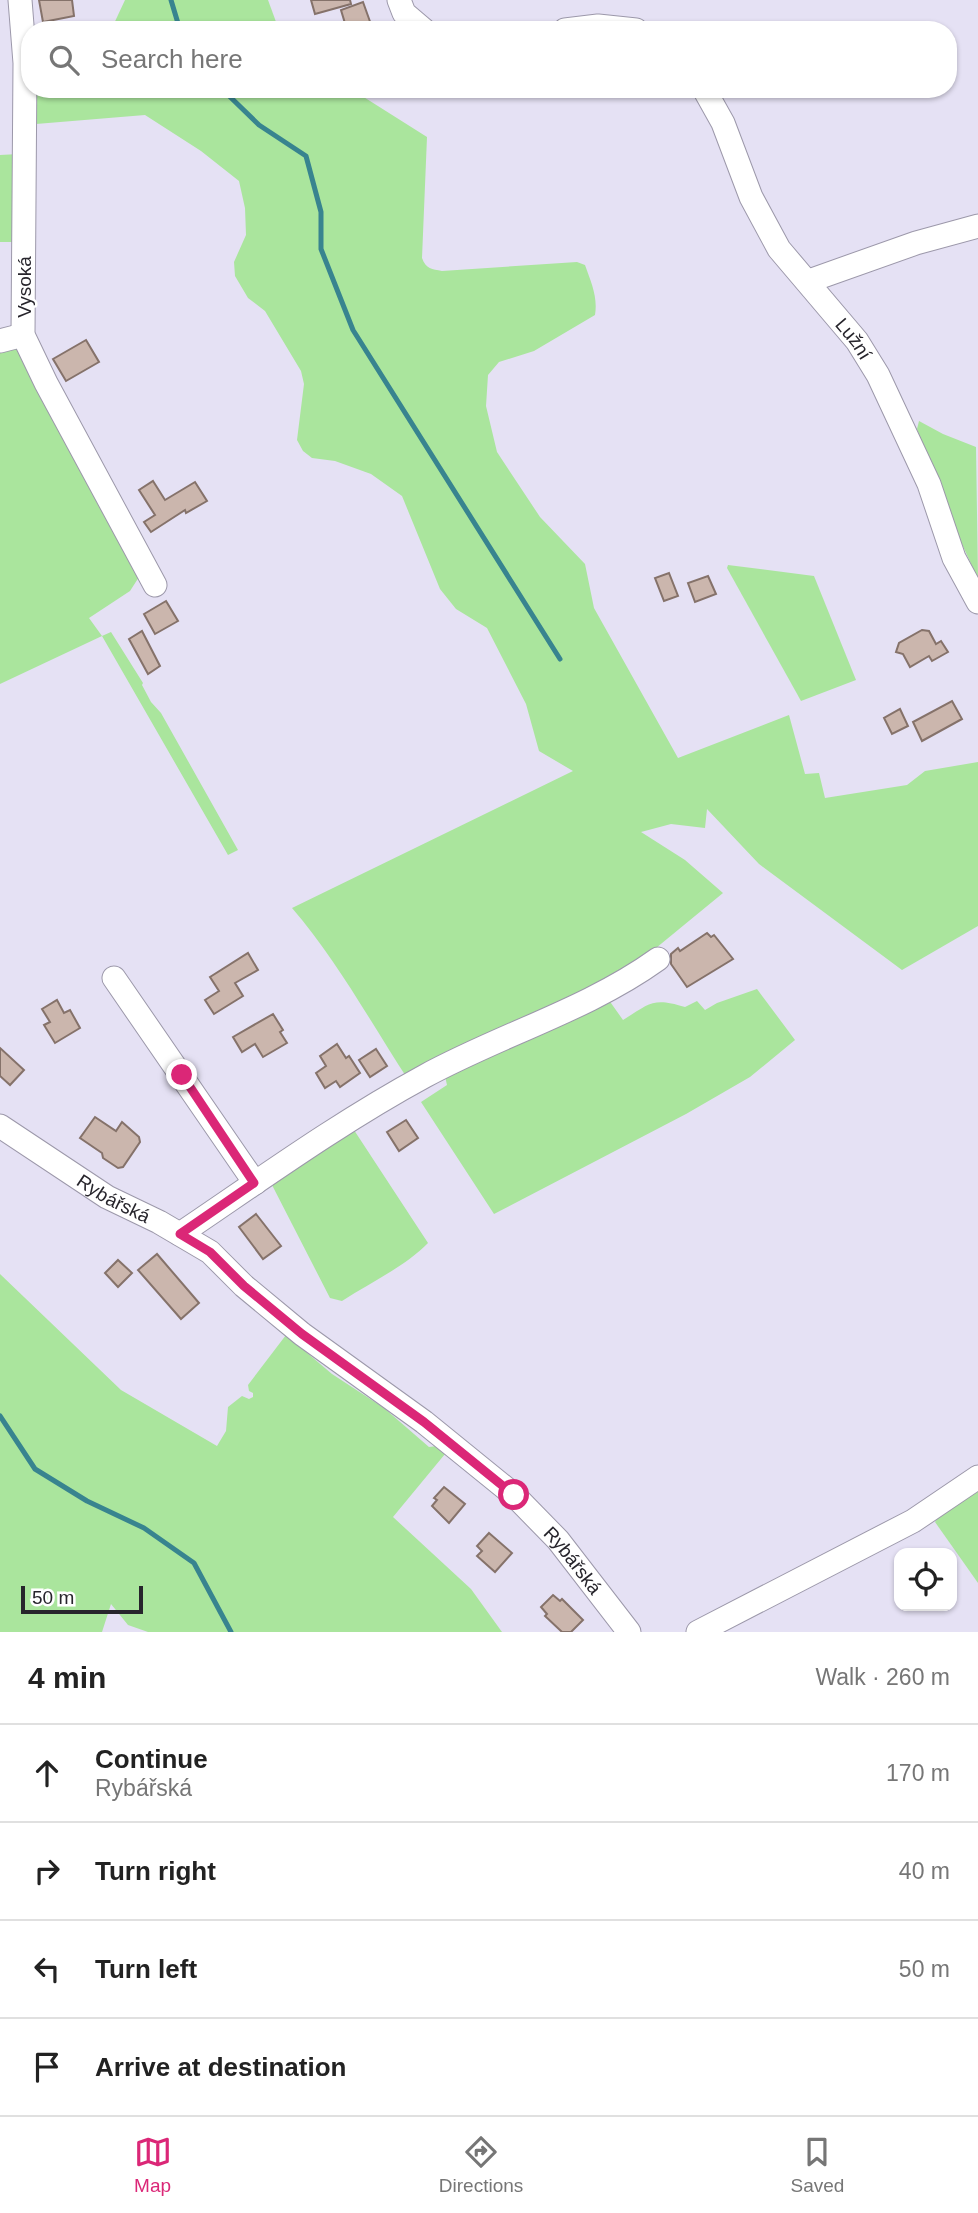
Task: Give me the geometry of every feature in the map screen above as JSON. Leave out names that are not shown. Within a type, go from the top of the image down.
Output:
[{"type":"street","name":"Vysoká","points":[[20,0],[22,21]]},
{"type":"street","points":[[398,0],[404,13],[413,21]]},
{"type":"street","name":"Vysoká","points":[[25,98],[23,335],[155,585]]},
{"type":"street","name":"Lužní","points":[[709,98],[723,123],[751,197],[779,248],[857,341],[878,375],[929,484],[954,558],[978,601]]},
{"type":"street","points":[[808,281],[916,243],[978,226]]},
{"type":"street","points":[[0,341],[23,335]]},
{"type":"street","points":[[180,1234],[254,1183],[426,1075],[598,996],[657,959]]},
{"type":"street","points":[[114,978],[254,1183]]},
{"type":"street","name":"Rybářská","points":[[0,1126],[107,1197],[210,1252],[244,1286],[302,1334],[424,1422],[514,1495],[558,1540],[629,1632]]},
{"type":"street","points":[[698,1632],[913,1521],[978,1476]]},
{"type":"green space","points":[[125,0],[268,0],[276,21],[115,21]]},
{"type":"green space","points":[[32,98],[365,98],[427,137],[422,258],[427,266],[442,271],[577,262],[585,265],[595,296],[595,315],[534,351],[499,362],[488,375],[486,406],[497,452],[540,517],[585,564],[594,608],[678,758],[789,715],[805,774],[819,773],[825,798],[907,785],[925,771],[978,762],[978,926],[902,970],[759,864],[707,809],[705,828],[671,824],[641,832],[685,860],[723,893],[628,971],[409,1081],[339,970],[292,908],[573,771],[539,751],[526,704],[487,628],[456,609],[440,589],[402,496],[371,474],[335,461],[312,458],[303,451],[297,440],[304,384],[301,371],[265,311],[248,298],[235,276],[234,262],[246,235],[245,208],[239,181],[201,151],[145,115],[36,124]]},
{"type":"green space","points":[[19,154],[12,242],[0,242],[0,155]]},
{"type":"green space","points":[[22,344],[139,577],[130,591],[89,618],[102,636],[0,684],[0,348]]},
{"type":"green space","points":[[919,421],[976,447],[978,579],[950,518],[917,429]]},
{"type":"green space","points":[[728,565],[814,576],[856,680],[801,701],[727,568]]},
{"type":"green space","points":[[111,632],[143,683],[151,702],[161,713],[238,850],[228,855],[102,636]]},
{"type":"green space","points":[[757,989],[795,1040],[750,1077],[686,1114],[494,1214],[421,1102],[447,1085],[445,1076],[606,996],[623,1020],[652,1003],[666,1002],[685,1007],[697,1001],[705,1010]]},
{"type":"green space","points":[[352,1127],[428,1243],[397,1267],[342,1301],[330,1298],[272,1185]]},
{"type":"green space","points":[[0,1274],[121,1390],[217,1446],[226,1431],[228,1407],[242,1396],[249,1399],[253,1397],[248,1385],[286,1335],[332,1374],[384,1408],[429,1447],[437,1446],[445,1454],[393,1517],[471,1589],[502,1632],[148,1632],[128,1625],[111,1604],[102,1632],[0,1632]]},
{"type":"green space","points":[[978,1488],[978,1583],[957,1553],[957,1548],[953,1548],[935,1522],[939,1516]]},
{"type":"building","points":[[39,0],[72,0],[74,16],[43,21]]},
{"type":"building","points":[[311,0],[350,0],[351,4],[315,14]]},
{"type":"building","points":[[363,2],[370,21],[344,21],[341,10]]},
{"type":"building","points":[[86,340],[99,362],[66,381],[53,359]]},
{"type":"building","points":[[153,481],[165,500],[195,482],[207,501],[186,513],[185,510],[151,532],[144,522],[155,515],[139,490]]},
{"type":"building","points":[[669,573],[678,596],[664,601],[655,578]]},
{"type":"building","points":[[708,576],[716,594],[695,602],[688,583]]},
{"type":"building","points":[[166,601],[178,621],[155,634],[144,614]]},
{"type":"building","points":[[922,630],[929,631],[936,644],[941,641],[948,652],[932,661],[929,656],[910,667],[903,654],[896,652],[899,643]]},
{"type":"building","points":[[142,631],[160,666],[148,674],[129,639]]},
{"type":"building","points":[[952,701],[962,719],[922,741],[913,722]]},
{"type":"building","points":[[900,709],[908,726],[892,734],[884,718]]},
{"type":"building","points":[[707,933],[711,937],[714,935],[733,959],[687,987],[671,964],[671,954]]},
{"type":"building","points":[[248,953],[258,970],[235,983],[243,996],[214,1014],[205,1000],[219,991],[210,977]]},
{"type":"building","points":[[57,1000],[64,1013],[70,1010],[80,1028],[55,1043],[44,1025],[50,1022],[42,1009]]},
{"type":"building","points":[[273,1014],[287,1043],[263,1057],[255,1044],[242,1052],[233,1037]]},
{"type":"building","points":[[337,1044],[360,1073],[340,1087],[336,1081],[325,1088],[316,1073],[326,1066],[320,1056]]},
{"type":"building","points":[[0,1048],[24,1070],[10,1085],[0,1076]]},
{"type":"building","points":[[376,1049],[387,1066],[370,1077],[359,1060]]},
{"type":"building","points":[[95,1117],[116,1131],[122,1122],[139,1137],[140,1142],[123,1167],[118,1168],[103,1158],[102,1153],[80,1138]]},
{"type":"building","points":[[406,1120],[418,1138],[399,1151],[387,1132]]},
{"type":"building","points":[[256,1214],[281,1246],[263,1259],[239,1227]]},
{"type":"building","points":[[157,1254],[199,1303],[181,1319],[138,1270]]},
{"type":"building","points":[[118,1260],[132,1273],[118,1287],[105,1273]]},
{"type":"building","points":[[444,1487],[465,1504],[449,1523],[432,1506],[437,1500],[434,1498]]},
{"type":"building","points":[[489,1533],[512,1553],[495,1572],[477,1556],[482,1551],[477,1546]]},
{"type":"building","points":[[553,1595],[560,1601],[562,1599],[583,1620],[571,1632],[562,1632],[545,1616],[547,1614],[541,1607]]},
{"type":"waterway","points":[[171,0],[177,21]]},
{"type":"waterway","points":[[231,98],[259,125],[306,156],[321,212],[321,249],[353,330],[560,659]]},
{"type":"waterway","points":[[0,1416],[35,1469],[87,1501],[144,1528],[194,1563],[231,1632]]},
{"type":"route","points":[[182,1075],[254,1183],[180,1234],[210,1252],[244,1286],[302,1334],[424,1422],[514,1495]]}]
